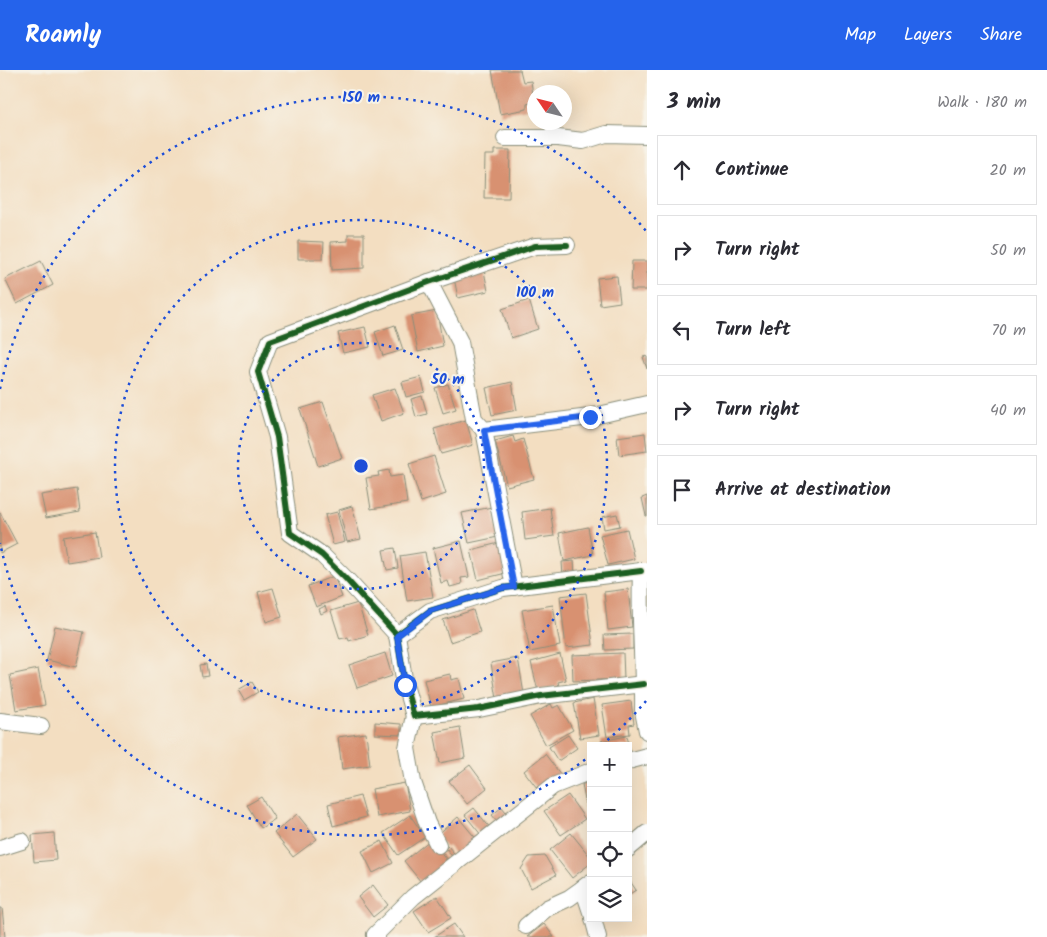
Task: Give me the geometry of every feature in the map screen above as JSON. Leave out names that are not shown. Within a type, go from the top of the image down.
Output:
[{"type":"street","points":[[505,138],[558,138],[583,141],[606,134],[647,135]]},
{"type":"street","points":[[438,845],[427,823],[413,782],[407,748],[414,716],[405,685],[397,636],[322,555],[290,533],[276,437],[258,372],[270,341],[429,282],[535,246],[567,246]]},
{"type":"street","points":[[429,282],[460,342],[474,419],[484,430],[514,587]]},
{"type":"street","points":[[484,430],[590,417],[647,404]]},
{"type":"street","points":[[397,636],[430,611],[503,588],[644,571],[640,594],[647,731]]},
{"type":"street","points":[[414,716],[479,709],[542,696],[644,684]]},
{"type":"street","points":[[0,721],[41,726]]},
{"type":"street","points":[[632,760],[647,756]]},
{"type":"street","points":[[376,937],[375,935],[413,897],[553,786],[587,773]]},
{"type":"street","points":[[632,846],[647,833]]},
{"type":"street","points":[[0,848],[22,841]]},
{"type":"street","points":[[526,926],[547,908],[569,898],[587,885]]},
{"type":"street","points":[[594,922],[598,937]]},
{"type":"building","points":[[492,70],[520,70],[523,82],[531,81],[532,85],[527,85],[527,109],[500,114]]},
{"type":"building","points":[[494,150],[510,150],[509,198],[484,198],[485,155],[494,155]]},
{"type":"building","points":[[348,234],[364,234],[364,268],[332,270],[331,242],[348,241]]},
{"type":"building","points":[[298,241],[324,242],[323,259],[298,259]]},
{"type":"building","points":[[41,261],[53,285],[17,304],[5,279]]},
{"type":"building","points":[[632,261],[647,261],[647,290],[631,290]]},
{"type":"building","points":[[484,271],[488,291],[458,298],[454,278]]},
{"type":"building","points":[[617,276],[620,302],[600,305],[597,278]]},
{"type":"building","points":[[529,300],[538,329],[511,338],[502,309]]},
{"type":"building","points":[[437,311],[443,346],[418,352],[411,316]]},
{"type":"building","points":[[395,325],[403,350],[383,356],[375,332]]},
{"type":"building","points":[[365,327],[370,347],[343,353],[338,333]]},
{"type":"building","points":[[647,356],[647,369],[643,357]]},
{"type":"building","points":[[421,377],[425,392],[406,397],[402,382]]},
{"type":"building","points":[[512,382],[517,410],[492,415],[486,388]]},
{"type":"building","points":[[448,384],[456,409],[443,413],[435,388]]},
{"type":"building","points":[[395,388],[404,413],[381,421],[372,395]]},
{"type":"building","points":[[422,396],[427,414],[416,417],[411,399]]},
{"type":"building","points":[[323,402],[342,458],[318,466],[300,409]]},
{"type":"building","points":[[466,420],[473,445],[441,454],[434,429]]},
{"type":"building","points":[[645,433],[647,451],[619,455],[617,437]]},
{"type":"building","points":[[513,436],[515,442],[523,439],[534,479],[507,486],[495,441]]},
{"type":"building","points":[[434,456],[446,494],[421,502],[409,464]]},
{"type":"building","points":[[389,470],[390,477],[403,475],[407,503],[371,509],[366,478],[379,476],[378,472]]},
{"type":"building","points":[[77,489],[80,512],[46,518],[41,495]]},
{"type":"building","points":[[647,496],[647,516],[646,516],[642,498]]},
{"type":"building","points":[[352,506],[361,539],[347,542],[339,510]]},
{"type":"building","points":[[492,507],[498,537],[469,543],[462,513]]},
{"type":"building","points":[[550,508],[554,536],[525,540],[522,512]]},
{"type":"building","points":[[0,512],[17,544],[0,553]]},
{"type":"building","points":[[337,512],[345,542],[333,545],[325,515]]},
{"type":"building","points":[[617,514],[620,526],[604,529],[602,517]]},
{"type":"building","points":[[588,527],[593,555],[564,561],[559,533]]},
{"type":"building","points":[[627,529],[634,559],[608,565],[600,535]]},
{"type":"building","points":[[95,532],[99,557],[67,562],[63,537]]},
{"type":"building","points":[[461,541],[469,577],[461,578],[462,584],[450,587],[448,581],[441,583],[433,548]]},
{"type":"building","points":[[499,543],[506,573],[478,580],[471,550]]},
{"type":"building","points":[[395,548],[398,568],[387,570],[383,550]]},
{"type":"building","points":[[425,552],[433,597],[407,601],[400,556]]},
{"type":"building","points":[[574,561],[575,575],[563,576],[562,562]]},
{"type":"building","points":[[334,576],[342,597],[316,607],[308,586]]},
{"type":"building","points":[[273,588],[282,617],[266,622],[258,592]]},
{"type":"building","points":[[628,589],[632,627],[608,630],[604,592]]},
{"type":"building","points":[[586,593],[593,645],[566,648],[560,596]]},
{"type":"building","points":[[358,603],[368,635],[349,641],[348,637],[340,639],[331,611]]},
{"type":"building","points":[[553,605],[560,646],[530,652],[522,610]]},
{"type":"building","points":[[325,606],[327,611],[321,614],[319,609]]},
{"type":"building","points":[[473,610],[480,632],[450,642],[443,620]]},
{"type":"building","points":[[55,626],[84,632],[76,667],[47,660]]},
{"type":"building","points":[[633,634],[633,649],[605,650],[604,635]]},
{"type":"building","points":[[385,653],[392,676],[357,688],[349,665]]},
{"type":"building","points":[[623,653],[624,679],[573,681],[572,655]]},
{"type":"building","points":[[560,654],[566,680],[558,682],[559,686],[538,691],[531,662]]},
{"type":"building","points":[[518,658],[524,694],[497,699],[491,663]]},
{"type":"building","points":[[206,664],[208,676],[202,677],[200,665]]},
{"type":"building","points":[[38,669],[45,705],[16,710],[10,675]]},
{"type":"building","points":[[450,674],[451,680],[459,678],[464,699],[431,707],[424,680]]},
{"type":"building","points":[[252,682],[258,692],[244,700],[238,690]]},
{"type":"building","points":[[593,699],[599,735],[580,738],[574,703]]},
{"type":"building","points":[[631,701],[634,724],[629,725],[630,734],[607,737],[602,705]]},
{"type":"building","points":[[551,704],[553,708],[559,705],[573,730],[546,745],[530,716]]},
{"type":"building","points":[[375,722],[401,724],[401,735],[375,734]]},
{"type":"building","points":[[460,727],[465,758],[440,763],[434,732]]},
{"type":"building","points":[[366,733],[370,765],[342,769],[338,737]]},
{"type":"building","points":[[568,735],[577,748],[558,761],[549,747]]},
{"type":"building","points":[[627,736],[628,742],[601,742]]},
{"type":"building","points":[[545,754],[561,775],[540,792],[524,771]]},
{"type":"building","points":[[470,765],[487,788],[467,804],[449,781]]},
{"type":"building","points":[[405,783],[410,811],[377,817],[372,789]]},
{"type":"building","points":[[587,783],[587,812],[582,784]]},
{"type":"building","points":[[568,795],[585,819],[561,835],[544,811]]},
{"type":"building","points":[[360,796],[366,817],[333,826],[328,804]]},
{"type":"building","points":[[261,797],[275,819],[261,828],[247,805]]},
{"type":"building","points":[[502,807],[510,817],[501,826],[492,815]]},
{"type":"building","points":[[474,808],[491,829],[482,836],[465,815]]},
{"type":"building","points":[[297,814],[317,839],[293,857],[274,833]]},
{"type":"building","points":[[410,815],[425,837],[398,855],[383,833]]},
{"type":"building","points":[[458,817],[478,841],[458,858],[436,836]]},
{"type":"building","points":[[54,833],[56,860],[34,862],[32,835]]},
{"type":"building","points":[[571,833],[587,853],[587,866],[572,878],[550,850]]},
{"type":"building","points":[[430,840],[447,861],[421,882],[404,861]]},
{"type":"building","points":[[382,841],[393,863],[373,873],[362,851]]},
{"type":"building","points":[[447,849],[455,861],[451,864],[442,852]]},
{"type":"building","points":[[545,856],[556,875],[531,888],[521,869],[529,857]]},
{"type":"building","points":[[632,884],[636,890],[632,892]]},
{"type":"building","points":[[373,885],[388,905],[373,917],[358,897]]},
{"type":"building","points":[[437,896],[451,918],[428,932],[414,911]]},
{"type":"building","points":[[0,908],[2,908],[5,937],[0,937]]},
{"type":"building","points":[[454,924],[463,937],[434,937]]},
{"type":"building","points":[[544,924],[554,937],[527,937]]},
{"type":"cycle path","points":[[397,635],[322,555],[290,533],[277,437],[258,372],[270,341],[429,282],[535,246],[567,245]]},
{"type":"cycle path","points":[[641,571],[503,588],[430,611],[397,635],[405,685],[414,716],[479,709],[541,696],[644,684]]},
{"type":"route","points":[[405,685],[397,636],[430,611],[503,588],[514,587],[484,430],[590,417]]}]
